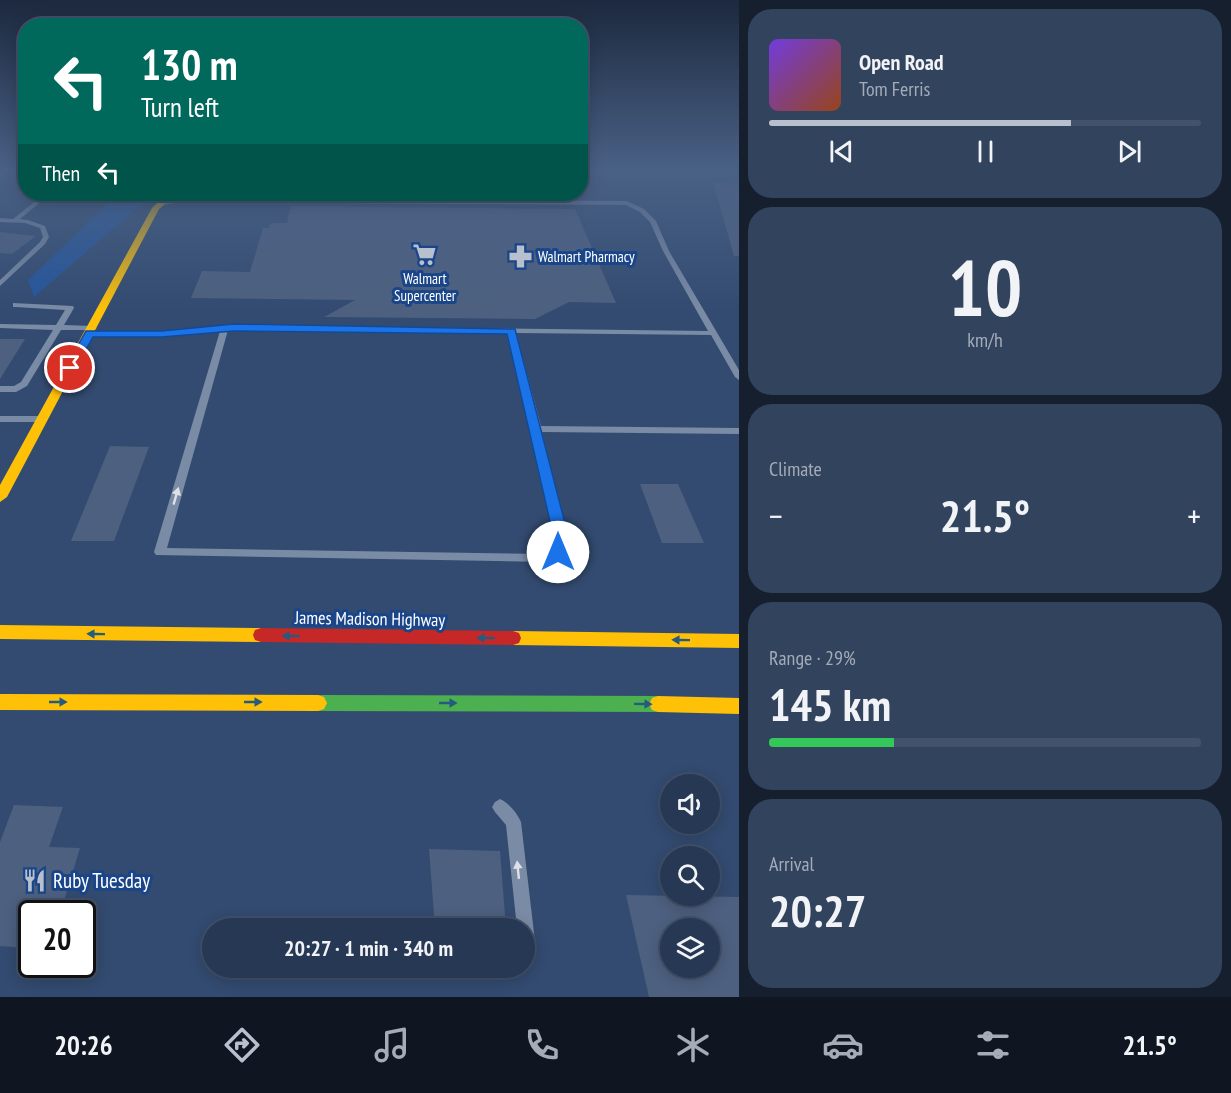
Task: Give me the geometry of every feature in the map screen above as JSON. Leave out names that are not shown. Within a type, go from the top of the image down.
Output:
[{"type":"main road","points":[[0,497],[151,217]]},
{"type":"main road","name":"James Madison Highway","points":[[0,632],[739,641]]},
{"type":"main road","points":[[0,702],[636,703],[739,706]]},
{"type":"lane","points":[[15,220],[19,217]]},
{"type":"lane","points":[[649,217],[739,376]]},
{"type":"lane","points":[[0,220],[15,220],[43,227],[46,237],[43,243],[0,284]]},
{"type":"lane","points":[[0,389],[15,389],[24,384],[70,308],[16,306]]},
{"type":"lane","points":[[0,326],[59,327],[91,331],[162,334],[225,328],[714,333]]},
{"type":"lane","points":[[225,328],[160,552],[545,558],[558,552],[562,539],[537,429],[511,331]]},
{"type":"lane","points":[[0,418],[42,419]]},
{"type":"lane","points":[[537,429],[739,431]]},
{"type":"lane","points":[[500,807],[513,822],[524,918]]},
{"type":"shaded area","points":[[94,217],[127,217],[34,297],[28,280]]},
{"type":"building","name":"Walmart Supercenter","points":[[289,217],[578,217],[616,303],[569,302],[535,319],[324,317],[355,300],[191,298],[202,271],[250,272],[263,228],[269,228],[271,223],[287,223]]},
{"type":"building","points":[[723,217],[739,217],[739,256],[734,256]]},
{"type":"building","points":[[0,232],[36,236],[12,254],[0,253]]},
{"type":"building","points":[[0,339],[25,339],[0,379]]},
{"type":"building","points":[[110,446],[149,447],[114,541],[71,541]]},
{"type":"building","points":[[640,484],[678,484],[704,543],[662,543]]},
{"type":"building","name":"Ruby Tuesday","points":[[14,805],[63,807],[49,847],[80,848],[64,900],[18,900],[18,947],[0,946],[0,842]]},
{"type":"building","points":[[429,849],[500,851],[505,918],[434,918]]},
{"type":"building","points":[[626,895],[660,896],[660,906],[720,906],[720,897],[739,897],[739,997],[649,997]]},
{"type":"traffic: fast","points":[[318,703],[658,704]]},
{"type":"traffic: slow","points":[[0,497],[151,217]]},
{"type":"traffic: slow","points":[[0,632],[261,635]]},
{"type":"traffic: slow","points":[[513,638],[739,641]]},
{"type":"traffic: slow","points":[[0,702],[318,703]]},
{"type":"traffic: slow","points":[[658,704],[739,706]]},
{"type":"traffic: jam","points":[[261,635],[513,638]]},
{"type":"place","name":"Walmart Supercenter","points":[[425,255]]},
{"type":"place","name":"Walmart Pharmacy","points":[[520,257]]},
{"type":"place","name":"Ruby Tuesday","points":[[35,881]]},
{"type":"route","points":[[70,368],[90,334],[162,334],[234,327],[511,331],[537,429],[562,539],[558,552]]}]
